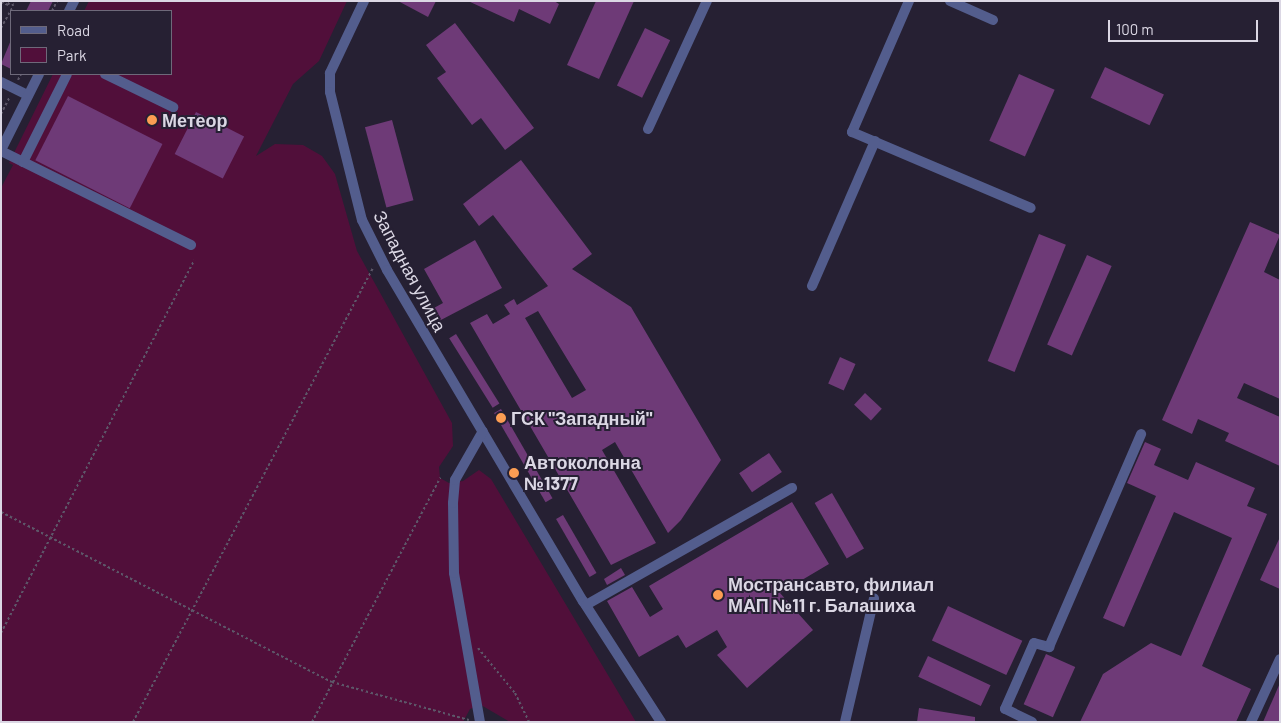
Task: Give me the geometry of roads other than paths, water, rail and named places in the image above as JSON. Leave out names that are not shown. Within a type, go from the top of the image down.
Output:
[{"type":"street","name":"Западная улица","points":[[364,1],[330,73],[330,92],[362,220],[388,270],[514,484],[586,605],[660,722]]},
{"type":"street","points":[[648,129],[707,1]]},
{"type":"street","points":[[909,1],[852,132],[1031,208]]},
{"type":"street","points":[[950,1],[993,20]]},
{"type":"street","points":[[38,75],[1,150],[191,245]]},
{"type":"street","points":[[23,162],[66,75]]},
{"type":"street","points":[[107,75],[173,107]]},
{"type":"street","points":[[1,82],[28,95]]},
{"type":"street","points":[[812,286],[875,142]]},
{"type":"street","points":[[480,722],[454,573],[453,502],[456,480],[483,431]]},
{"type":"street","points":[[1032,722],[1005,709],[1034,642],[1048,647],[1141,434]]},
{"type":"street","points":[[586,605],[792,488]]},
{"type":"street","points":[[845,722],[874,598]]},
{"type":"street","points":[[1251,722],[1280,659]]},
{"type":"place","name":"Метеор","points":[[152,120]]},
{"type":"place","name":"ГСК \"Западный\"","points":[[501,418]]},
{"type":"place","name":"Автоколонна №1377","points":[[514,473]]},
{"type":"place","name":"Мострансавто, филиал МАП №11 г. Балашиха","points":[[718,595]]}]
